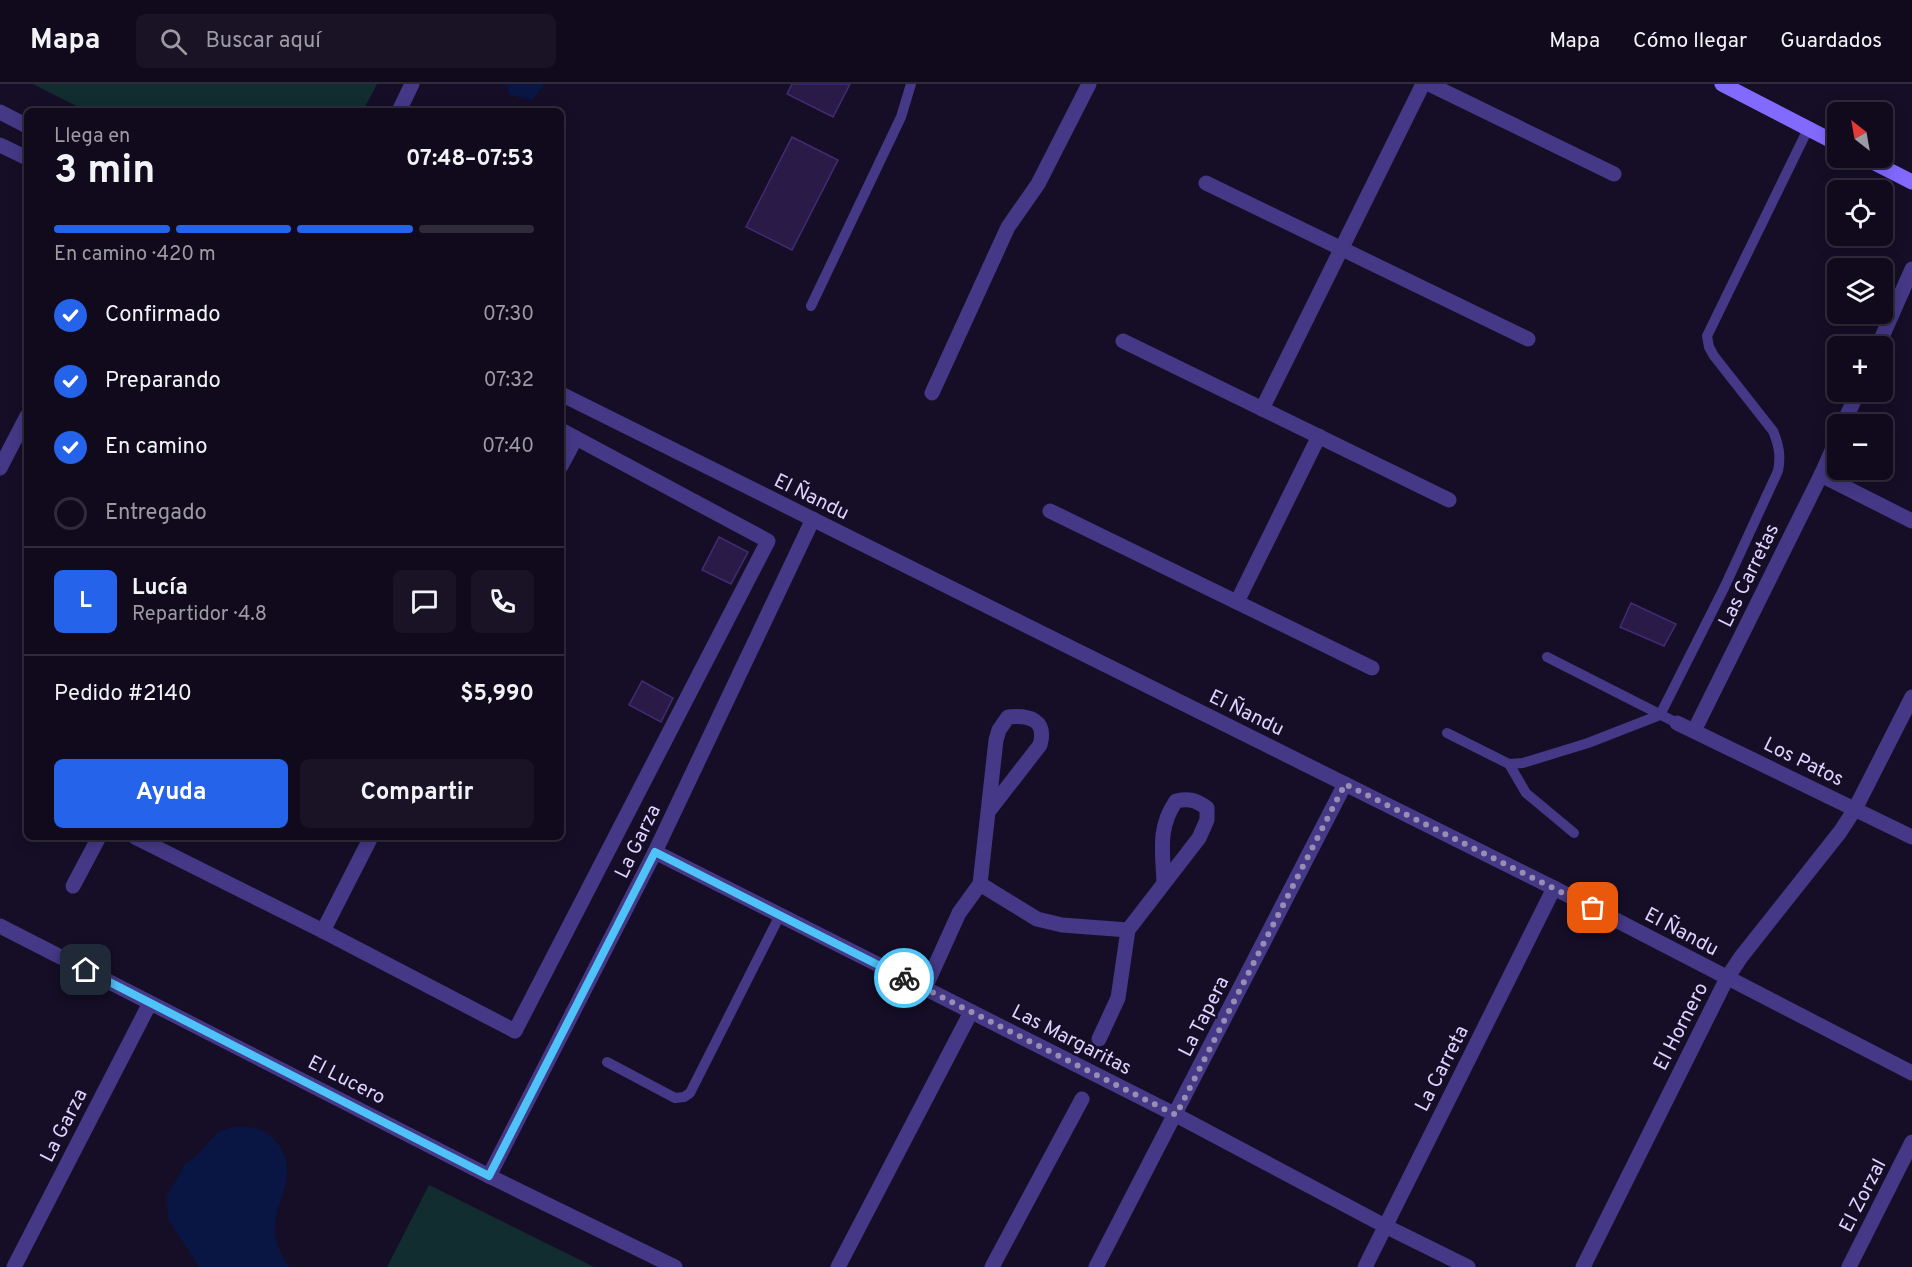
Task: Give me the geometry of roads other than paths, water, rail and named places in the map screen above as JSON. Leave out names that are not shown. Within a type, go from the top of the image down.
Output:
[{"type":"street","points":[[400,108],[412,84]]},
{"type":"street","points":[[932,393],[1008,227],[1038,184],[1089,84]]},
{"type":"street","points":[[1262,409],[1423,84]]},
{"type":"street","points":[[1430,84],[1614,174]]},
{"type":"street","points":[[1722,84],[1827,138]]},
{"type":"street","points":[[0,112],[24,124]]},
{"type":"street","points":[[0,145],[24,157]]},
{"type":"street","points":[[1884,168],[1912,182]]},
{"type":"street","points":[[1206,183],[1528,339]]},
{"type":"street","points":[[1882,336],[1912,269]]},
{"type":"street","points":[[1123,341],[1449,500]]},
{"type":"street","name":"El Ñandu","points":[[564,395],[1554,888],[1912,1073]]},
{"type":"street","points":[[0,468],[24,422]]},
{"type":"street","points":[[141,840],[515,1031],[768,541],[564,432]]},
{"type":"street","points":[[1237,602],[1319,436]]},
{"type":"street","points":[[564,460],[576,438]]},
{"type":"street","name":"Las Carretas","points":[[1694,731],[1827,462]]},
{"type":"street","points":[[1821,475],[1912,521]]},
{"type":"street","points":[[1050,511],[1372,668]]},
{"type":"street","name":"La Garza","points":[[489,1176],[655,852],[813,519]]},
{"type":"street","name":"El Hornero","points":[[1583,1267],[1727,978],[1840,832],[1855,809],[1912,697]]},
{"type":"street","points":[[924,988],[959,912],[980,884],[988,812],[999,730],[1008,717],[1022,716],[1034,720],[1041,727],[1043,735],[1040,745],[988,812]]},
{"type":"street","name":"Los Patos","points":[[1677,723],[1912,837]]},
{"type":"street","name":"La Tapera","points":[[1096,1267],[1345,784]]},
{"type":"street","points":[[1099,1039],[1118,998],[1128,930],[1164,884],[1199,838],[1208,820],[1207,808],[1199,802],[1188,799],[1176,801],[1167,813],[1163,827],[1164,884]]},
{"type":"street","points":[[73,886],[97,840]]},
{"type":"street","points":[[322,931],[369,840]]},
{"type":"street","name":"Las Margaritas","points":[[655,852],[1176,1115],[1385,1226],[1468,1267]]},
{"type":"street","points":[[980,884],[1037,919],[1062,925],[1128,930]]},
{"type":"street","name":"La Carreta","points":[[1365,1267],[1554,888]]},
{"type":"street","name":"El Lucero","points":[[0,926],[489,1176],[675,1267]]},
{"type":"street","name":"La Garza","points":[[14,1267],[150,1003]]},
{"type":"street","points":[[838,1267],[972,1012]]},
{"type":"street","points":[[992,1267],[1082,1099]]},
{"type":"street","name":"El Zorzal","points":[[1849,1267],[1912,1142]]},
{"type":"lane","points":[[811,306],[902,117],[911,84]]},
{"type":"lane","points":[[1447,733],[1509,764],[1523,763],[1588,743],[1660,715],[1725,586],[1778,471],[1780,460],[1778,444],[1773,431],[1714,356],[1707,336],[1808,129]]},
{"type":"lane","points":[[1547,657],[1677,723]]},
{"type":"lane","points":[[1509,764],[1526,793],[1574,833]]},
{"type":"lane","points":[[607,1062],[675,1098],[684,1097],[690,1093],[780,915]]}]
